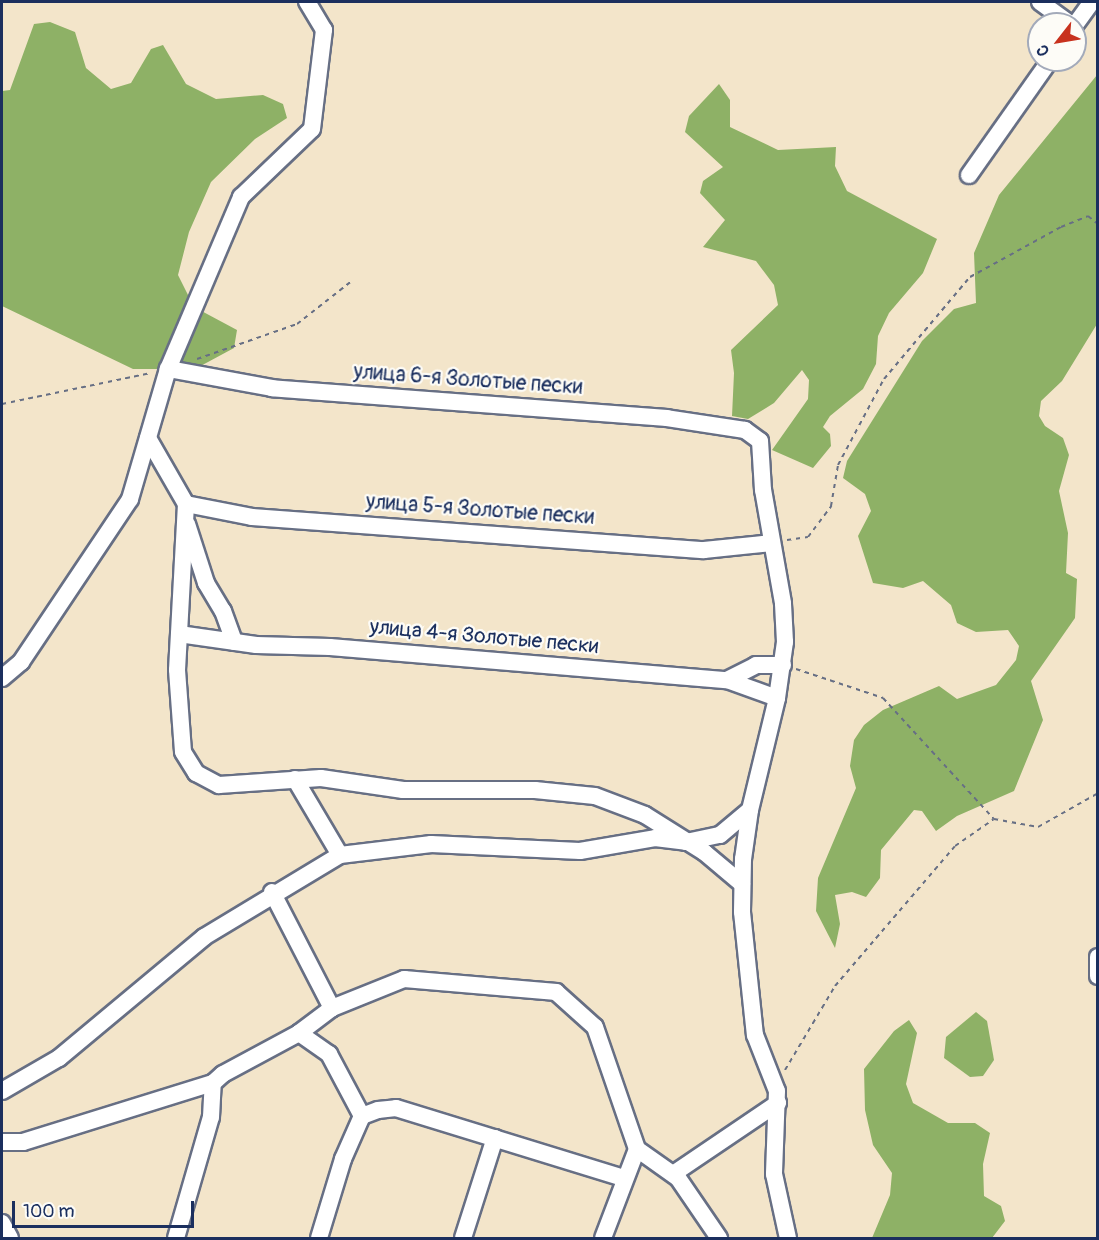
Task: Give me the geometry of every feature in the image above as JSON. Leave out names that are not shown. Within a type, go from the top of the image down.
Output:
[{"type":"street","points":[[2,678],[21,662],[130,499],[168,369],[241,197],[312,129],[324,30],[307,2]]},
{"type":"street","points":[[1040,2],[1054,12]]},
{"type":"street","points":[[969,175],[1042,72]]},
{"type":"street","name":"улица 6-я Золотые пески","points":[[168,369],[296,390],[667,418],[736,427],[760,441],[772,543]]},
{"type":"street","points":[[148,438],[186,512],[206,583],[223,611],[234,642]]},
{"type":"street","points":[[186,512],[177,669],[183,752],[196,773],[219,784],[295,779],[344,779],[403,790],[535,790],[595,796],[627,806],[720,863],[742,884]]},
{"type":"street","name":"улица 5-я Золотые пески","points":[[186,512],[692,549],[772,543]]},
{"type":"street","points":[[772,543],[785,622],[783,665],[750,810],[742,884],[755,1035],[776,1086],[778,1103],[774,1174],[788,1239]]},
{"type":"street","name":"улица 4-я Золотые пески","points":[[179,634],[234,642],[726,680],[777,698]]},
{"type":"street","points":[[726,680],[756,665],[783,665]]},
{"type":"street","points":[[295,779],[340,855]]},
{"type":"street","points":[[2,1091],[59,1058],[204,937],[272,892],[340,855],[431,844],[580,851],[655,838],[686,842],[720,835],[750,810]]},
{"type":"street","points":[[272,892],[332,1008]]},
{"type":"street","points":[[1098,957],[1098,976]]},
{"type":"street","points":[[2,1142],[23,1142],[213,1083],[269,1046],[299,1033],[332,1008],[404,979],[556,992],[595,1028],[637,1149],[673,1174],[696,1201],[718,1239]]},
{"type":"street","points":[[299,1033],[329,1054],[362,1116]]},
{"type":"street","points":[[176,1239],[211,1117],[213,1083]]},
{"type":"street","points":[[673,1174],[778,1103]]},
{"type":"street","points":[[362,1116],[396,1108],[623,1178]]},
{"type":"street","points":[[319,1239],[343,1159],[362,1116]]},
{"type":"street","points":[[463,1239],[495,1138]]},
{"type":"street","points":[[603,1239],[623,1178],[637,1149]]},
{"type":"street","points":[[2,1223],[10,1239]]},
{"type":"path","points":[[772,543],[808,537],[831,506],[838,465],[884,379],[970,277],[1088,216],[1098,224]]},
{"type":"path","points":[[783,665],[883,698],[994,819],[1038,828],[1098,793]]},
{"type":"path","points":[[776,1086],[834,986],[955,846],[994,819]]},
{"type":"green space","points":[[50,22],[75,32],[86,68],[111,89],[131,83],[151,49],[163,45],[186,84],[216,99],[263,95],[283,104],[287,118],[255,139],[211,182],[189,232],[178,275],[194,307],[237,330],[234,348],[195,369],[133,369],[2,306],[2,91],[10,90],[34,24]]},
{"type":"green space","points":[[1097,75],[1097,324],[1062,381],[1041,401],[1039,416],[1045,426],[1063,438],[1069,455],[1059,491],[1068,533],[1066,573],[1077,579],[1075,618],[1031,681],[1043,720],[1014,791],[957,816],[936,831],[922,811],[914,810],[881,850],[880,878],[866,897],[852,892],[835,895],[840,924],[835,948],[816,911],[818,878],[856,788],[850,766],[854,740],[864,725],[883,710],[939,686],[957,699],[996,685],[1016,660],[1019,646],[1008,630],[976,632],[957,623],[951,605],[923,581],[903,588],[873,583],[858,536],[871,511],[865,494],[843,478],[847,461],[922,341],[954,309],[976,303],[974,253],[999,195]]},
{"type":"green space","points":[[719,84],[730,100],[730,127],[778,150],[836,147],[835,166],[847,191],[937,239],[923,273],[889,313],[878,336],[876,364],[863,389],[830,416],[823,427],[830,434],[831,446],[813,468],[772,450],[808,399],[809,380],[802,370],[774,403],[748,419],[732,416],[734,373],[731,350],[778,305],[774,285],[756,261],[703,247],[725,220],[700,193],[703,181],[723,167],[685,132],[689,116]]},
{"type":"green space","points":[[976,1012],[987,1021],[994,1060],[983,1076],[970,1077],[944,1058],[946,1037]]},
{"type":"green space","points":[[909,1020],[917,1033],[906,1084],[913,1103],[948,1123],[975,1123],[990,1133],[983,1164],[984,1196],[1001,1206],[1005,1221],[992,1238],[872,1238],[890,1195],[892,1173],[873,1145],[865,1110],[864,1069],[894,1031]]}]
